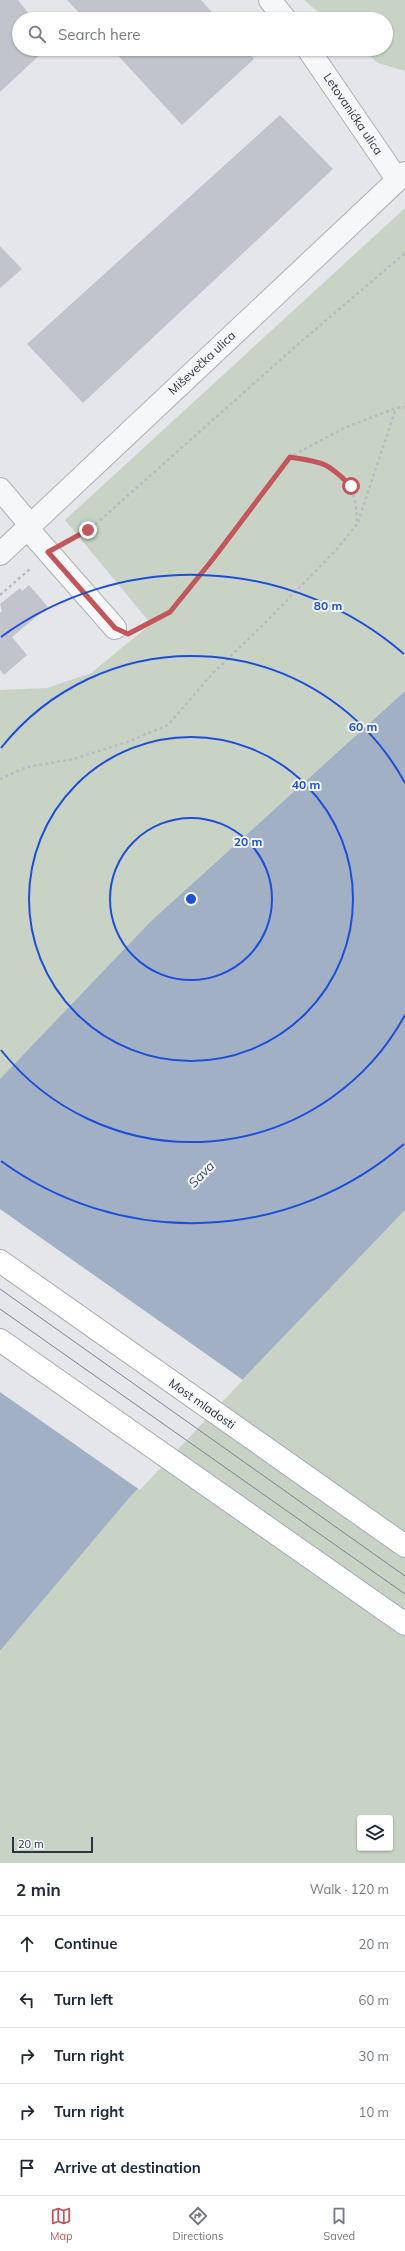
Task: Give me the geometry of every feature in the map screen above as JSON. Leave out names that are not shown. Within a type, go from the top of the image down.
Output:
[{"type":"main road","name":"Most mladosti","points":[[0,1261],[405,1546]]},
{"type":"main road","points":[[0,1340],[405,1624]]},
{"type":"street","points":[[270,0],[279,12]]},
{"type":"street","name":"Letovanićka ulica","points":[[313,56],[401,176]]},
{"type":"street","name":"Miševečka ulica","points":[[0,554],[401,176]]},
{"type":"street","points":[[0,490],[48,552],[115,628]]},
{"type":"path","points":[[0,595],[48,552],[88,530],[296,346],[405,253]]},
{"type":"path","points":[[115,628],[128,634],[170,612],[213,559],[290,457],[344,428],[396,408],[405,407]]},
{"type":"path","points":[[0,779],[27,767],[74,759],[130,741],[168,725],[212,674],[264,624],[337,549],[357,524],[396,408]]},
{"type":"path","points":[[290,457],[315,460],[332,467],[351,486],[357,505],[357,524]]},
{"type":"shaded area","points":[[304,0],[405,0],[405,71],[378,63],[370,56],[393,56],[393,12],[319,12]]},
{"type":"shaded area","points":[[405,208],[405,691],[151,921],[0,1079],[0,690],[47,688],[91,673],[151,624],[65,520]]},
{"type":"shaded area","points":[[405,1210],[405,1863],[0,1863],[0,1651],[130,1497]]},
{"type":"water","name":"Sava","points":[[405,691],[405,1210],[130,1497],[0,1651],[0,1079],[151,921]]},
{"type":"pier","points":[[0,1209],[243,1380],[140,1490],[0,1392]]},
{"type":"building","points":[[0,0],[18,0],[27,12],[12,12],[12,56],[39,56],[0,92]]},
{"type":"building","points":[[67,0],[201,0],[212,12],[78,12]]},
{"type":"building","points":[[118,56],[251,56],[254,59],[182,125]]},
{"type":"building","points":[[280,115],[333,169],[83,403],[27,344]]},
{"type":"building","points":[[0,246],[22,269],[0,288]]},
{"type":"building","points":[[29,585],[48,607],[12,637],[27,655],[4,675],[0,670],[0,613],[2,611],[0,604],[20,588],[22,591]]},
{"type":"tram line","points":[[0,1289],[405,1576]]},
{"type":"tram line","points":[[0,1309],[405,1594]]},
{"type":"route","points":[[88,530],[48,552],[115,628],[128,634],[170,612],[213,559],[290,457],[315,460],[332,467],[351,486]]}]
